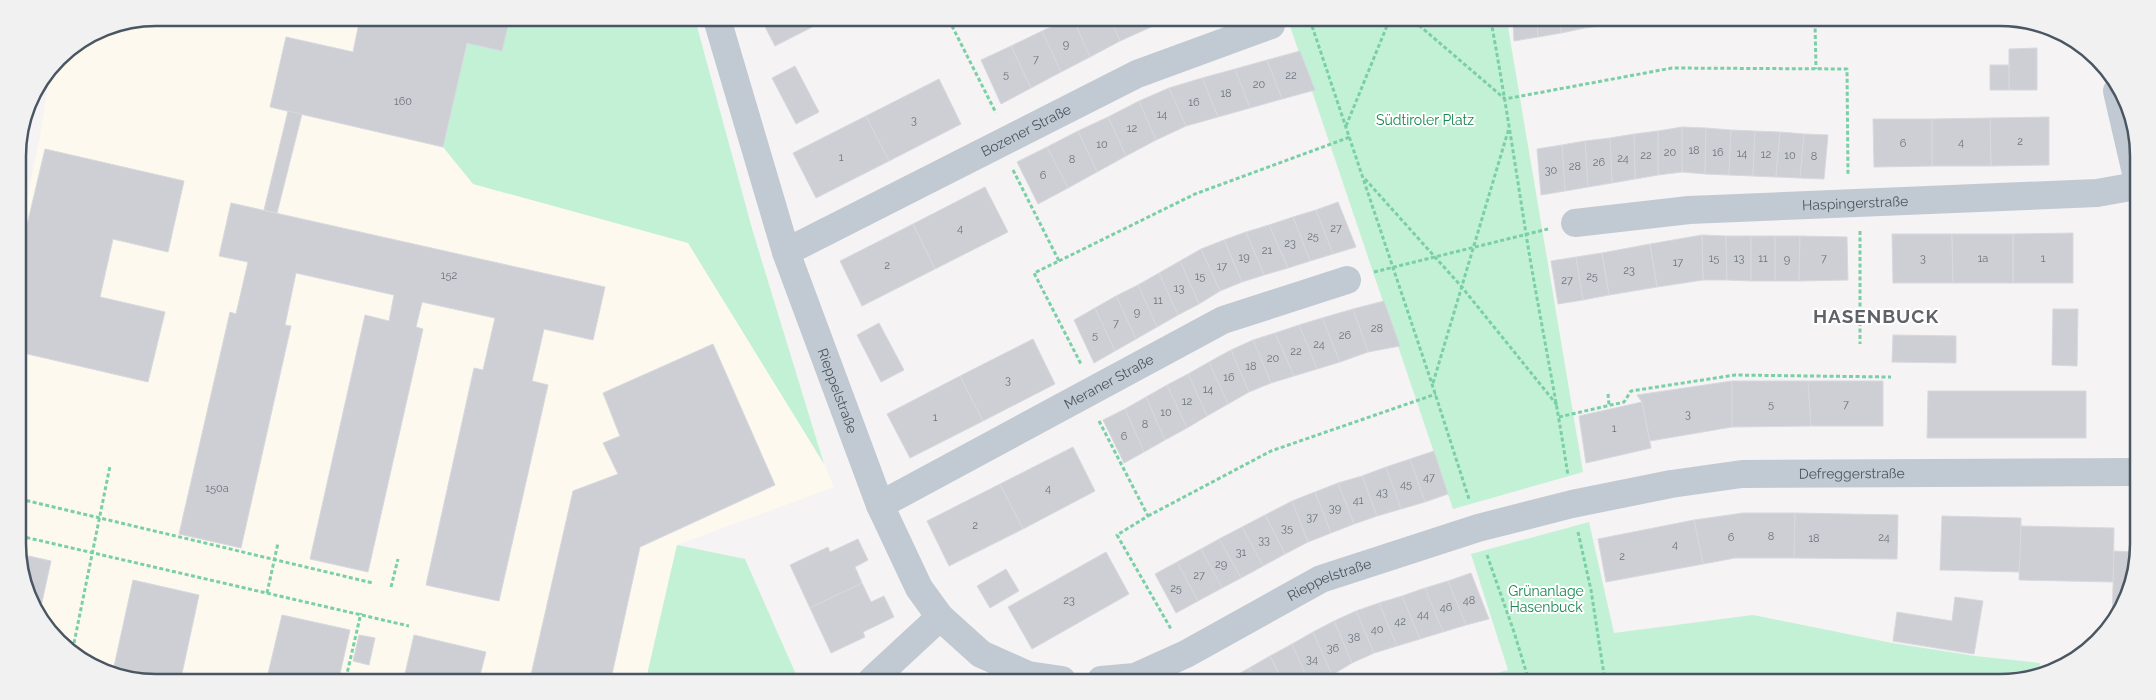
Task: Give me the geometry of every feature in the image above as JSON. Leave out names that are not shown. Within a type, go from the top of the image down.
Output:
[{"type":"street","name":"Bozener Straße","points":[[786,252],[1137,74],[1267,26]]},
{"type":"street","name":"Rieppelstraße","points":[[719,27],[786,252],[880,505],[919,588],[940,616],[981,654],[1025,674]]},
{"type":"street","points":[[2122,113],[2129,143]]},
{"type":"street","name":"Haspingerstraße","points":[[1575,224],[1689,210],[2096,193],[2130,187]]},
{"type":"street","name":"Meraner Straße","points":[[880,505],[1223,320],[1347,280]]},
{"type":"street","name":"Defreggerstraße","points":[[1572,504],[1671,484],[1742,474],[2130,472]]},
{"type":"street","name":"Rieppelstraße","points":[[1143,673],[1186,654],[1321,579],[1478,528],[1572,504]]},
{"type":"street","points":[[879,674],[940,616]]},
{"type":"path","points":[[1312,26],[1436,394],[1527,673]]},
{"type":"path","points":[[1346,126],[1387,26]]},
{"type":"path","points":[[1420,26],[1505,99]]},
{"type":"path","points":[[1492,26],[1510,126],[1526,235],[1557,405],[1572,504],[1591,590],[1604,673]]},
{"type":"path","points":[[1815,26],[1816,69]]},
{"type":"path","points":[[952,27],[1059,261]]},
{"type":"path","points":[[1505,99],[1672,68],[1847,69],[1860,344]]},
{"type":"path","points":[[1432,384],[1510,126]]},
{"type":"path","points":[[1148,516],[1034,273],[1195,194],[1350,137]]},
{"type":"path","points":[[1363,177],[1461,286],[1557,405]]},
{"type":"path","points":[[1347,280],[1393,266],[1575,224]]},
{"type":"path","points":[[1559,417],[1624,402],[1632,391],[1735,375],[1891,377]]},
{"type":"path","points":[[1186,654],[1116,535],[1271,451],[1436,394]]},
{"type":"path","points":[[1608,394],[1609,405]]},
{"type":"path","points":[[74,643],[110,466]]},
{"type":"path","points":[[26,500],[373,583]]},
{"type":"path","points":[[26,537],[360,613],[409,626]]},
{"type":"path","points":[[267,593],[278,543]]},
{"type":"path","points":[[391,587],[398,559]]},
{"type":"path","points":[[347,674],[360,613]]},
{"type":"shaded area","points":[[147,27],[697,27],[753,232],[824,464],[834,487],[677,545],[647,674],[156,674],[139,673],[106,664],[77,647],[58,630],[40,602],[29,570],[26,544],[27,199],[48,84],[58,70],[70,58],[91,44],[106,36],[130,29]]},
{"type":"green space","name":"Südtiroler Platz","points":[[1290,26],[1508,26],[1583,472],[1453,509]]},
{"type":"green space","points":[[495,27],[697,27],[753,232],[824,464],[688,243],[473,184],[443,147],[467,43]]},
{"type":"green space","name":"Grünanlage Hasenbuck","points":[[1589,522],[1614,633],[1753,615],[1892,643],[1975,656],[2040,663],[2039,667],[2017,673],[1496,673],[1508,670],[1471,554]]},
{"type":"green space","points":[[677,545],[745,559],[796,674],[647,674]]},
{"type":"building","points":[[1077,26],[1090,57],[1061,72],[1042,31],[1052,27]]},
{"type":"building","points":[[1077,26],[1114,26],[1120,41],[1090,57]]},
{"type":"building","points":[[1114,26],[1151,26],[1151,27],[1120,41]]},
{"type":"building","points":[[1513,26],[1537,26],[1538,37],[1514,41]]},
{"type":"building","points":[[1537,26],[1561,26],[1561,33],[1538,37]]},
{"type":"building","points":[[1561,26],[1585,26],[1585,28],[1561,33]]},
{"type":"building","points":[[358,27],[508,27],[502,51],[467,43],[443,147],[270,107],[286,37],[353,52]]},
{"type":"building","points":[[765,27],[813,27],[775,46]]},
{"type":"building","points":[[1042,31],[1061,72],[1031,88],[1011,46]]},
{"type":"building","points":[[1011,46],[1031,88],[1001,104],[981,60]]},
{"type":"building","points":[[2037,48],[2037,90],[2009,90],[2009,49]]},
{"type":"building","points":[[1300,51],[1315,90],[1282,99],[1267,60]]},
{"type":"building","points":[[1267,60],[1282,99],[1250,108],[1235,69]]},
{"type":"building","points":[[1990,65],[2009,65],[2009,90],[1990,90]]},
{"type":"building","points":[[795,66],[819,112],[796,124],[772,78]]},
{"type":"building","points":[[1235,69],[1250,108],[1218,117],[1202,78]]},
{"type":"building","points":[[1202,78],[1218,117],[1186,126],[1169,88]]},
{"type":"building","points":[[939,79],[961,124],[889,161],[866,116]]},
{"type":"building","points":[[1169,88],[1186,126],[1156,140],[1139,101]]},
{"type":"building","points":[[1139,101],[1156,140],[1126,156],[1108,117]]},
{"type":"building","points":[[288,111],[302,114],[277,213],[264,210]]},
{"type":"building","points":[[866,116],[889,161],[816,198],[793,153]]},
{"type":"building","points":[[1108,117],[1126,156],[1097,172],[1078,131]]},
{"type":"building","points":[[2049,117],[2049,165],[1991,166],[1990,118]]},
{"type":"building","points":[[1990,118],[1991,166],[1932,166],[1932,119]]},
{"type":"building","points":[[1873,119],[1932,119],[1932,166],[1874,167]]},
{"type":"building","points":[[1682,127],[1706,128],[1705,174],[1682,172]]},
{"type":"building","points":[[1682,127],[1682,172],[1658,175],[1658,131]]},
{"type":"building","points":[[1706,128],[1731,130],[1729,175],[1705,174]]},
{"type":"building","points":[[1731,130],[1755,131],[1753,176],[1729,175]]},
{"type":"building","points":[[1078,131],[1097,172],[1068,188],[1047,147]]},
{"type":"building","points":[[1658,131],[1658,175],[1635,179],[1634,134]]},
{"type":"building","points":[[1755,131],[1780,132],[1776,177],[1753,176]]},
{"type":"building","points":[[1780,132],[1804,134],[1800,178],[1776,177]]},
{"type":"building","points":[[1634,134],[1635,179],[1612,183],[1610,138]]},
{"type":"building","points":[[1804,134],[1828,135],[1824,179],[1800,178]]},
{"type":"building","points":[[1610,138],[1612,183],[1588,187],[1585,141]]},
{"type":"building","points":[[1585,141],[1588,187],[1565,191],[1562,145]]},
{"type":"building","points":[[1562,145],[1565,191],[1541,195],[1537,149]]},
{"type":"building","points":[[1047,147],[1068,188],[1038,204],[1017,162]]},
{"type":"building","points":[[45,149],[184,181],[168,252],[113,239],[100,297],[165,312],[148,382],[26,354],[27,226]]},
{"type":"building","points":[[985,187],[1008,232],[935,269],[913,224]]},
{"type":"building","points":[[1338,202],[1356,247],[1333,254],[1316,210]]},
{"type":"building","points":[[231,203],[605,287],[593,340],[544,329],[532,381],[548,385],[499,601],[426,585],[474,368],[483,370],[495,318],[422,302],[416,327],[423,329],[368,572],[310,559],[365,315],[389,321],[394,295],[296,273],[285,325],[291,326],[241,548],[179,534],[230,312],[236,314],[248,262],[219,256]]},
{"type":"building","points":[[1316,210],[1333,254],[1310,261],[1293,217]]},
{"type":"building","points":[[1293,217],[1310,261],[1288,268],[1269,225]]},
{"type":"building","points":[[913,224],[935,269],[862,306],[840,261]]},
{"type":"building","points":[[1269,225],[1288,268],[1264,275],[1246,232]]},
{"type":"building","points":[[1246,232],[1264,275],[1242,282],[1224,240]]},
{"type":"building","points":[[2073,233],[2073,283],[2013,283],[2013,234]]},
{"type":"building","points":[[1892,234],[1952,234],[1953,283],[1893,283]]},
{"type":"building","points":[[1952,234],[2013,234],[2013,283],[1953,283]]},
{"type":"building","points":[[1702,235],[1726,236],[1727,280],[1703,280]]},
{"type":"building","points":[[1702,235],[1703,280],[1657,287],[1650,244]]},
{"type":"building","points":[[1726,236],[1751,236],[1751,281],[1727,280]]},
{"type":"building","points":[[1751,236],[1775,236],[1775,281],[1751,281]]},
{"type":"building","points":[[1775,236],[1800,236],[1799,281],[1775,281]]},
{"type":"building","points":[[1800,236],[1847,237],[1848,280],[1799,281]]},
{"type":"building","points":[[1224,240],[1242,282],[1220,291],[1201,249]]},
{"type":"building","points":[[1650,244],[1657,287],[1609,295],[1602,253]]},
{"type":"building","points":[[1201,249],[1220,291],[1199,304],[1180,261]]},
{"type":"building","points":[[1602,253],[1609,295],[1583,300],[1576,257]]},
{"type":"building","points":[[1576,257],[1583,300],[1558,304],[1551,261]]},
{"type":"building","points":[[1180,261],[1199,304],[1178,315],[1159,273]]},
{"type":"building","points":[[1159,273],[1178,315],[1157,327],[1138,285]]},
{"type":"building","points":[[1138,285],[1157,327],[1136,339],[1116,296]]},
{"type":"building","points":[[1116,296],[1136,339],[1115,351],[1095,308]]},
{"type":"building","points":[[1384,301],[1400,346],[1368,352],[1353,309]]},
{"type":"building","points":[[1095,308],[1115,351],[1094,363],[1074,320]]},
{"type":"building","points":[[1353,309],[1368,352],[1340,362],[1322,318]]},
{"type":"building","points":[[2053,309],[2078,309],[2077,366],[2052,365]]},
{"type":"building","points":[[1322,318],[1340,362],[1317,369],[1299,325]]},
{"type":"building","points":[[879,323],[904,370],[881,382],[857,335]]},
{"type":"building","points":[[1299,325],[1317,369],[1294,376],[1275,333]]},
{"type":"building","points":[[1275,333],[1294,376],[1271,383],[1253,340]]},
{"type":"building","points":[[1893,335],[1956,336],[1956,363],[1892,362]]},
{"type":"building","points":[[1033,339],[1055,384],[983,421],[960,376]]},
{"type":"building","points":[[1253,340],[1271,383],[1249,392],[1231,350]]},
{"type":"building","points":[[713,344],[775,485],[640,547],[612,674],[531,674],[573,491],[618,474],[603,443],[620,436],[603,393]]},
{"type":"building","points":[[1231,350],[1249,392],[1228,404],[1209,362]]},
{"type":"building","points":[[1209,362],[1228,404],[1207,416],[1188,374]]},
{"type":"building","points":[[1188,374],[1207,416],[1187,428],[1167,385]]},
{"type":"building","points":[[960,376],[983,421],[910,458],[887,414]]},
{"type":"building","points":[[1732,381],[1732,427],[1650,441],[1642,402],[1637,395]]},
{"type":"building","points":[[1732,381],[1808,381],[1811,426],[1732,427]]},
{"type":"building","points":[[1808,381],[1883,381],[1883,426],[1811,426]]},
{"type":"building","points":[[1167,385],[1187,428],[1165,440],[1146,397]]},
{"type":"building","points":[[1928,391],[2086,391],[2086,438],[1927,438]]},
{"type":"building","points":[[1146,397],[1165,440],[1144,452],[1125,409]]},
{"type":"building","points":[[1642,402],[1651,448],[1586,463],[1579,416]]},
{"type":"building","points":[[1125,409],[1144,452],[1124,463],[1103,420]]},
{"type":"building","points":[[1073,447],[1095,491],[1023,529],[1000,484]]},
{"type":"building","points":[[1434,451],[1448,494],[1425,502],[1410,459]]},
{"type":"building","points":[[1410,459],[1425,502],[1401,509],[1386,467]]},
{"type":"building","points":[[1386,467],[1401,509],[1377,516],[1362,476]]},
{"type":"building","points":[[1362,476],[1377,516],[1354,524],[1338,483]]},
{"type":"building","points":[[1338,483],[1354,524],[1331,533],[1315,492]]},
{"type":"building","points":[[1000,484],[1023,529],[949,566],[927,521]]},
{"type":"building","points":[[1315,492],[1331,533],[1308,542],[1292,501]]},
{"type":"building","points":[[1292,501],[1308,542],[1285,554],[1265,515]]},
{"type":"building","points":[[1743,513],[1795,513],[1794,558],[1735,558],[1703,564],[1694,520]]},
{"type":"building","points":[[1795,513],[1898,515],[1897,559],[1794,558]]},
{"type":"building","points":[[1265,515],[1285,554],[1263,566],[1242,527]]},
{"type":"building","points":[[1942,516],[2021,518],[2020,572],[1940,570]]},
{"type":"building","points":[[1694,520],[1703,564],[1606,582],[1598,539]]},
{"type":"building","points":[[2021,526],[2114,528],[2113,582],[2019,580]]},
{"type":"building","points":[[1242,527],[1263,566],[1241,578],[1219,539]]},
{"type":"building","points":[[858,539],[868,560],[855,567],[862,583],[810,608],[790,565],[828,547],[830,552]]},
{"type":"building","points":[[1219,539],[1241,578],[1222,588],[1201,549]]},
{"type":"building","points":[[1201,549],[1222,588],[1198,601],[1177,562]]},
{"type":"building","points":[[2114,551],[2130,552],[2123,586],[2112,608]]},
{"type":"building","points":[[1106,552],[1129,594],[1032,649],[1008,607]]},
{"type":"building","points":[[27,556],[51,561],[41,605],[33,586]]},
{"type":"building","points":[[1177,562],[1198,601],[1176,613],[1155,574]]},
{"type":"building","points":[[1006,569],[1019,591],[990,608],[977,586]]},
{"type":"building","points":[[1471,573],[1489,619],[1466,625],[1448,581]]},
{"type":"building","points":[[133,580],[199,595],[182,674],[139,673],[114,666]]},
{"type":"building","points":[[1448,581],[1466,625],[1443,632],[1425,588]]},
{"type":"building","points":[[862,583],[871,602],[884,596],[894,617],[863,632],[865,637],[831,653],[810,608]]},
{"type":"building","points":[[1425,588],[1443,632],[1420,639],[1402,596]]},
{"type":"building","points":[[1402,596],[1420,639],[1397,646],[1379,603]]},
{"type":"building","points":[[1955,597],[1983,601],[1974,654],[1893,641],[1897,612],[1952,621]]},
{"type":"building","points":[[1379,603],[1397,646],[1374,653],[1356,611]]},
{"type":"building","points":[[1356,611],[1374,653],[1352,663],[1334,621]]},
{"type":"building","points":[[282,615],[350,630],[340,674],[268,674]]},
{"type":"building","points":[[1334,621],[1352,663],[1335,673],[1331,673],[1313,632]]},
{"type":"building","points":[[1313,632],[1331,673],[1305,673],[1292,644]]},
{"type":"building","points":[[359,635],[375,638],[369,665],[353,661]]},
{"type":"building","points":[[414,635],[486,652],[480,674],[405,674]]},
{"type":"building","points":[[1292,644],[1305,673],[1279,673],[1270,656]]},
{"type":"building","points":[[1270,656],[1279,673],[1252,673],[1249,668]]},
{"type":"building","points":[[1249,668],[1252,673],[1240,673]]},
{"type":"district","name":"HASENBUCK","points":[[1876,316]]}]
